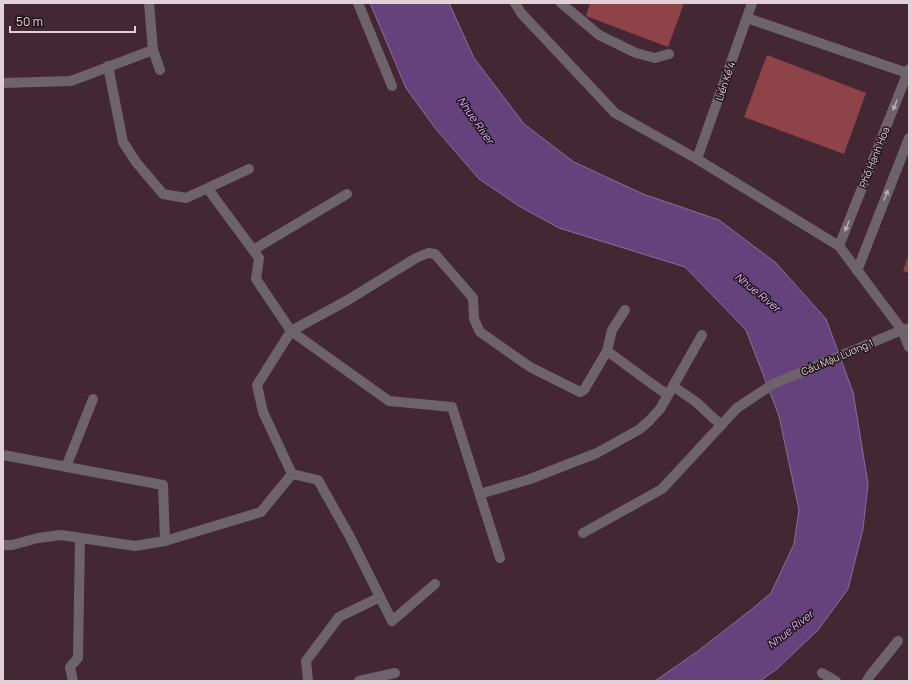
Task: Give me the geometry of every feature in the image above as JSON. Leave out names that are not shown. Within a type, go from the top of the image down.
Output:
[{"type":"street","points":[[149,3],[153,50],[160,70]]},
{"type":"street","points":[[358,3],[392,86]]},
{"type":"street","points":[[514,3],[521,13],[615,113],[697,159],[839,246],[857,271],[906,329],[909,347]]},
{"type":"street","points":[[561,3],[599,35],[636,53],[655,58],[670,54]]},
{"type":"street","name":"Liền Kề 4","points":[[697,159],[752,3]]},
{"type":"street","points":[[747,18],[908,71]]},
{"type":"street","points":[[3,83],[71,81],[153,50]]},
{"type":"street","points":[[108,66],[123,142],[136,162],[163,194],[186,198],[249,169]]},
{"type":"street","name":"Phố Hạnh Hoa","points":[[839,246],[908,71]]},
{"type":"street","points":[[857,271],[909,138]]},
{"type":"street","points":[[208,189],[258,258],[256,279],[292,331],[389,401],[452,407],[500,558]]},
{"type":"street","points":[[253,250],[346,194]]},
{"type":"street","points":[[292,474],[263,412],[257,386],[292,331],[348,300],[416,258],[428,253],[436,254],[473,298],[474,319],[480,332],[530,367],[580,392],[584,390],[607,351],[612,330],[625,310]]},
{"type":"street","name":"Cầu Mậu Lương 1","points":[[583,533],[662,489],[737,408],[773,384],[906,329]]},
{"type":"street","points":[[480,494],[530,479],[597,453],[640,429],[660,409],[702,335]]},
{"type":"street","points":[[607,351],[634,370],[646,381],[668,395]]},
{"type":"street","points":[[673,386],[696,402],[721,425]]},
{"type":"street","points":[[66,466],[93,399]]},
{"type":"street","points":[[3,455],[163,485],[165,541]]},
{"type":"street","points":[[3,545],[12,545],[38,538],[61,535],[135,546],[165,541],[261,512],[292,474]]},
{"type":"street","points":[[292,474],[318,480],[350,537],[392,621],[435,584]]},
{"type":"street","points":[[73,681],[70,667],[78,658],[80,538]]},
{"type":"street","points":[[308,681],[306,661],[339,617],[380,597]]},
{"type":"street","points":[[867,681],[898,641]]},
{"type":"street","points":[[359,681],[395,673]]},
{"type":"street","points":[[822,673],[836,681]]},
{"type":"water","name":"Nhue River","points":[[370,3],[449,3],[474,58],[524,124],[574,162],[643,194],[719,220],[776,263],[826,319],[853,392],[868,484],[863,529],[848,589],[818,630],[777,669],[760,681],[655,681],[698,651],[771,593],[794,544],[799,510],[779,416],[746,330],[685,267],[559,228],[519,206],[479,179],[435,128],[406,88]]},
{"type":"building","points":[[590,3],[684,3],[668,47],[586,16]]},
{"type":"building","points":[[767,55],[866,93],[844,154],[744,117]]},
{"type":"building","points":[[909,253],[909,273],[903,271]]}]
